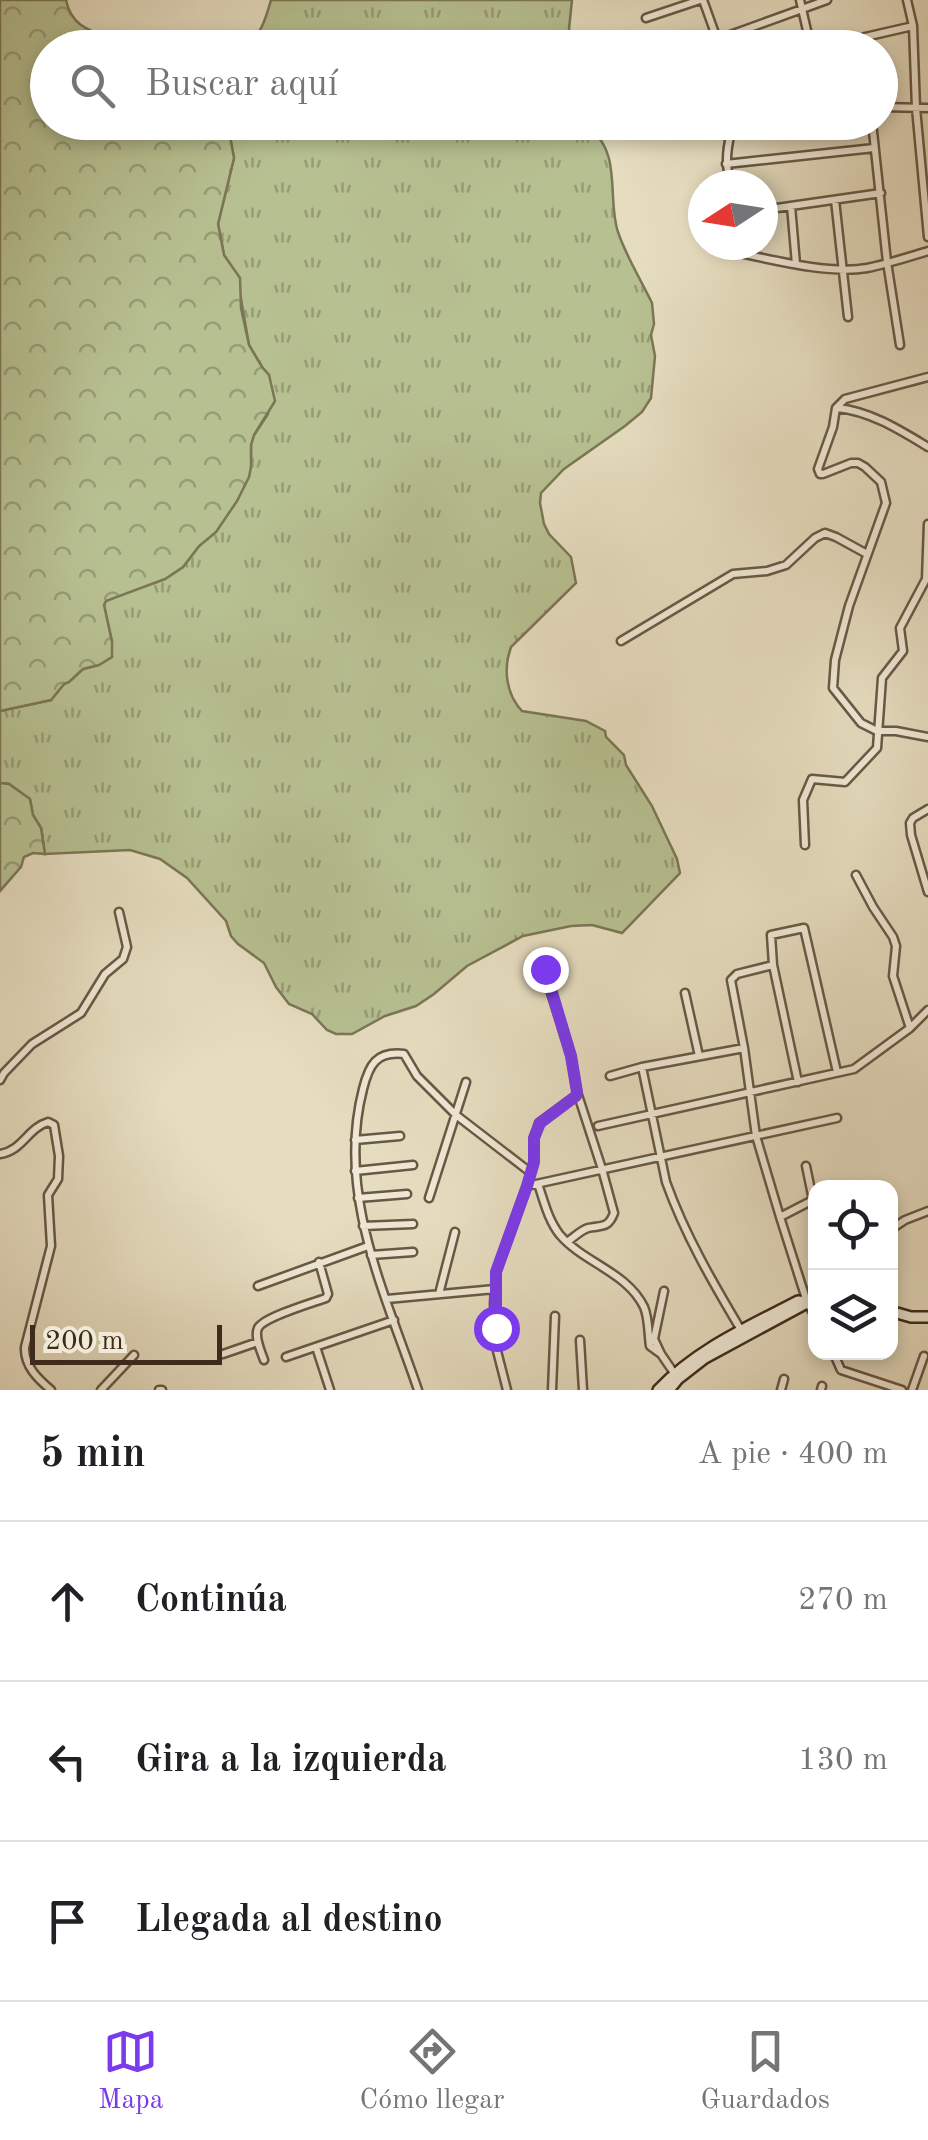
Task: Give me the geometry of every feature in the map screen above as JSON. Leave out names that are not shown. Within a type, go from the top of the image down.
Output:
[{"type":"main road","points":[[663,1390],[702,1352],[798,1301],[808,1300]]},
{"type":"main road","points":[[676,1376],[808,1302]]},
{"type":"main road","points":[[898,1313],[928,1317]]},
{"type":"street","points":[[646,18],[702,0],[713,30]]},
{"type":"street","points":[[800,0],[807,30]]},
{"type":"street","points":[[742,30],[828,0]]},
{"type":"street","points":[[907,0],[928,237]]},
{"type":"street","points":[[896,30],[912,26]]},
{"type":"street","points":[[898,107],[928,108]]},
{"type":"street","points":[[727,170],[729,140]]},
{"type":"street","points":[[873,140],[900,346]]},
{"type":"street","points":[[726,164],[874,148]]},
{"type":"street","points":[[778,208],[881,193]]},
{"type":"street","points":[[835,200],[848,317]]},
{"type":"street","points":[[791,206],[796,264]]},
{"type":"street","points":[[776,260],[842,269],[866,268],[928,251]]},
{"type":"street","points":[[928,377],[845,398],[836,408],[834,428],[818,469],[824,474],[851,463],[865,466],[880,482],[886,502],[840,642],[833,688],[862,723],[877,731],[928,738]]},
{"type":"street","points":[[836,408],[855,410],[928,447]]},
{"type":"street","points":[[806,845],[803,800],[812,779],[844,782],[876,748],[882,678],[903,651],[900,628],[926,579],[928,524]]},
{"type":"street","points":[[622,640],[733,574],[786,564],[825,533],[867,554]]},
{"type":"street","points":[[928,809],[913,818],[910,830],[928,892]]},
{"type":"street","points":[[856,875],[894,937],[893,976],[910,1028]]},
{"type":"street","points":[[0,1080],[32,1044],[80,1013],[105,974],[123,958],[127,947],[120,912]]},
{"type":"street","points":[[798,1082],[771,936],[804,928],[837,1072]]},
{"type":"street","points":[[774,964],[737,974],[730,980],[756,1136],[808,1292]]},
{"type":"street","points":[[545,969],[614,1212],[612,1219],[567,1242]]},
{"type":"street","points":[[685,993],[699,1056]]},
{"type":"street","points":[[598,1126],[854,1069],[928,1010]]},
{"type":"street","points":[[610,1076],[744,1048]]},
{"type":"street","points":[[418,1390],[369,1251],[358,1198],[357,1110],[369,1067],[394,1053],[404,1054],[417,1076],[456,1115],[530,1172]]},
{"type":"street","points":[[642,1067],[666,1182],[677,1212],[741,1330]]},
{"type":"street","points":[[428,1198],[466,1082]]},
{"type":"street","points":[[507,1390],[497,1352],[496,1272],[527,1186],[540,1123],[577,1092]]},
{"type":"street","points":[[527,1186],[837,1118]]},
{"type":"street","points":[[0,1154],[12,1152],[40,1124],[54,1125],[59,1156],[58,1179],[48,1195],[52,1246],[24,1357],[52,1390]]},
{"type":"street","points":[[355,1140],[400,1136]]},
{"type":"street","points":[[355,1172],[412,1166]]},
{"type":"street","points":[[780,1216],[813,1200],[806,1166]]},
{"type":"street","points":[[538,1184],[552,1224],[567,1242],[624,1281],[642,1302],[650,1346],[661,1354]]},
{"type":"street","points":[[358,1198],[407,1194]]},
{"type":"street","points":[[898,1225],[928,1211]]},
{"type":"street","points":[[363,1226],[413,1224]]},
{"type":"street","points":[[439,1294],[455,1232]]},
{"type":"street","points":[[258,1286],[319,1262],[369,1251],[413,1252]]},
{"type":"street","points":[[264,1360],[256,1332],[264,1322],[326,1298],[329,1289],[319,1262]]},
{"type":"street","points":[[387,1299],[495,1290]]},
{"type":"street","points":[[664,1291],[654,1338],[687,1390]]},
{"type":"street","points":[[552,1390],[555,1316]]},
{"type":"street","points":[[286,1357],[394,1320]]},
{"type":"street","points":[[580,1340],[583,1390]]},
{"type":"street","points":[[223,1354],[258,1342]]},
{"type":"street","points":[[316,1347],[330,1390]]},
{"type":"street","points":[[102,1390],[134,1356]]},
{"type":"street","points":[[912,1390],[924,1356]]},
{"type":"street","points":[[836,1360],[841,1370],[902,1390]]},
{"type":"street","points":[[782,1390],[784,1379]]},
{"type":"green space","points":[[0,0],[66,0],[76,21],[90,30],[30,30],[30,140],[231,140],[234,158],[218,224],[224,255],[240,278],[241,308],[249,345],[269,375],[275,401],[254,435],[249,477],[216,532],[183,567],[165,579],[106,601],[112,657],[83,669],[51,700],[0,711]]},
{"type":"green space","points":[[271,0],[572,0],[569,30],[259,30]]},
{"type":"green space","points":[[231,140],[601,140],[610,163],[618,232],[652,303],[655,356],[651,398],[642,412],[564,469],[541,493],[544,524],[571,557],[576,583],[511,647],[507,672],[512,697],[522,711],[586,721],[605,731],[624,755],[626,765],[652,806],[680,873],[622,933],[592,925],[523,936],[467,966],[416,1006],[385,1016],[352,1034],[327,1030],[312,1014],[289,1004],[264,963],[238,944],[226,921],[187,878],[160,859],[130,850],[45,854],[41,828],[30,800],[9,784],[0,783],[0,711],[51,700],[83,669],[99,665],[112,642],[106,600],[165,579],[183,567],[216,532],[239,496],[251,462],[254,435],[268,414],[269,375],[249,345],[237,276],[224,255],[218,224],[234,158]]},
{"type":"green space","points":[[0,783],[9,784],[30,799],[45,854],[24,857],[21,867],[0,891]]},
{"type":"route","points":[[496,1328],[496,1272],[534,1162],[536,1130],[577,1092],[571,1056],[545,969]]}]
